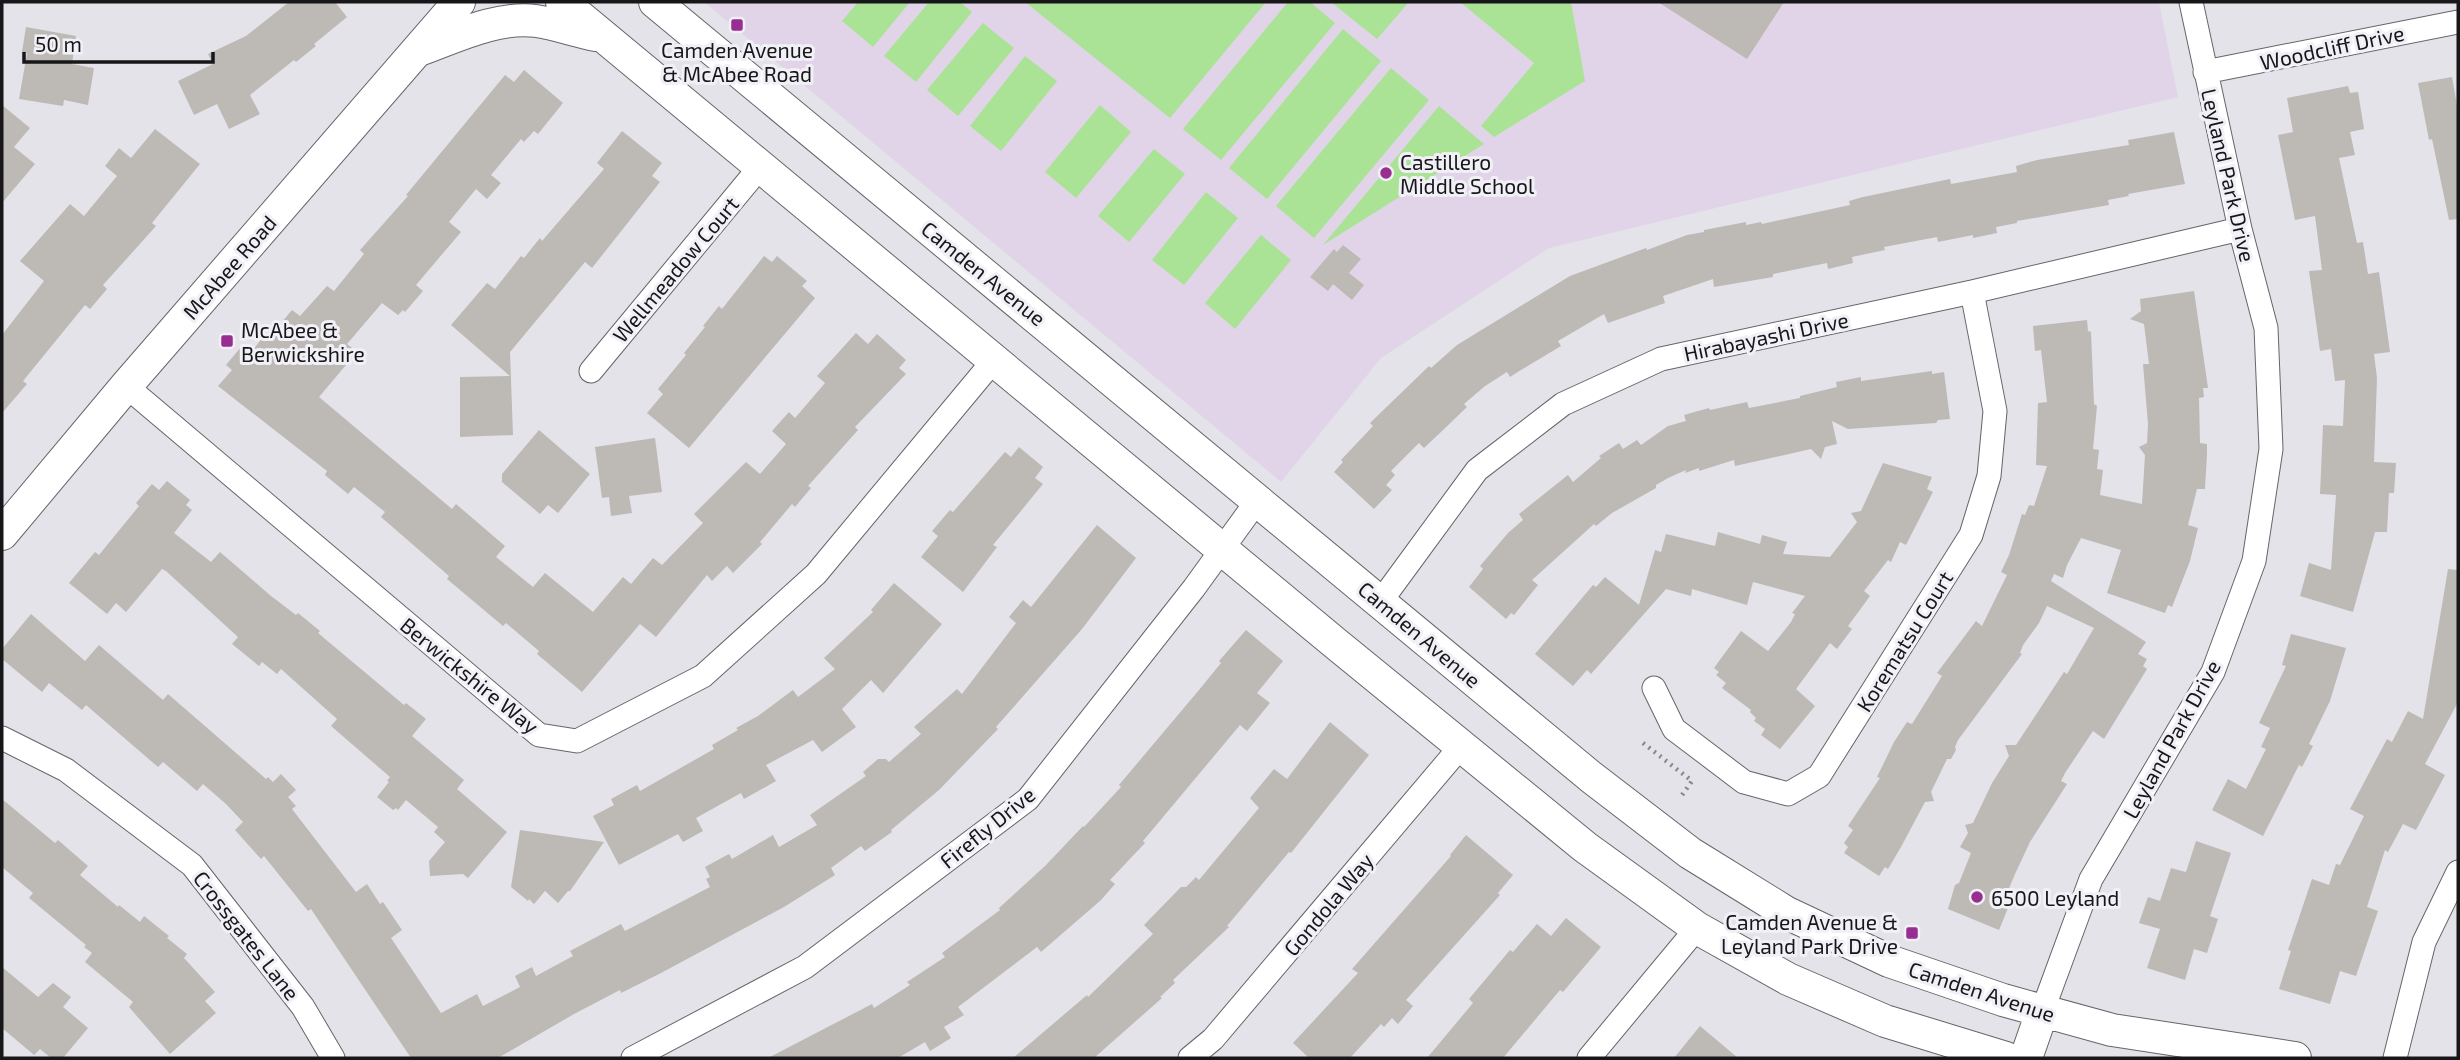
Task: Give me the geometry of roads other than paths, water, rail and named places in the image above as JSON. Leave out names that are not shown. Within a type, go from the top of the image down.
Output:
[{"type":"main road","points":[[418,50],[431,2]]},
{"type":"main road","name":"McAbee Road","points":[[2,534],[125,386],[459,2]]},
{"type":"main road","points":[[562,2],[1585,846],[1697,928],[1788,979],[1885,1021],[2006,1058]]},
{"type":"main road","name":"Camden Avenue","points":[[657,3],[1591,776],[1701,860],[1787,913],[1889,961],[2042,1012],[2112,1030],[2295,1058]]},
{"type":"main road","points":[[418,50],[483,27],[514,21],[535,21],[601,36]]},
{"type":"main road","points":[[2026,1058],[2042,1012]]},
{"type":"main road","points":[[1885,1021],[1927,1058]]},
{"type":"street","name":"Leyland Park Drive","points":[[2042,1012],[2091,879],[2213,672],[2254,561],[2271,449],[2266,328],[2240,229],[2192,2]]},
{"type":"street","name":"Woodcliff Drive","points":[[2206,72],[2458,22]]},
{"type":"street","name":"Wellmeadow Court","points":[[591,371],[760,167]]},
{"type":"street","name":"Hirabayashi Drive","points":[[1381,601],[1477,471],[1563,404],[1661,359],[1972,292],[2240,229]]},
{"type":"street","name":"Korematsu Court","points":[[1654,688],[1674,729],[1744,782],[1788,794],[1819,776],[1971,535],[1989,476],[1995,411],[1972,292]]},
{"type":"street","name":"Berwickshire Way","points":[[125,386],[539,735],[577,741],[704,676],[816,574],[994,360]]},
{"type":"street","name":"Firefly Drive","points":[[633,1058],[805,967],[1028,799],[1257,501]]},
{"type":"street","name":"Crossgates Lane","points":[[2,738],[66,769],[192,865],[303,1007],[333,1058]]},
{"type":"street","name":"Gondola Way","points":[[1190,1058],[1213,1039],[1462,745]]},
{"type":"street","points":[[2395,1058],[2424,942],[2458,872]]},
{"type":"street","points":[[1589,1058],[1697,928]]},
{"type":"place","name":"Camden Avenue & McAbee Road","points":[[737,25]]},
{"type":"place","name":"Castillero Middle School","points":[[1386,173]]},
{"type":"place","name":"McAbee & Berwickshire","points":[[227,341]]},
{"type":"place","name":"6500 Leyland","points":[[1977,897]]},
{"type":"place","name":"Camden Avenue & Leyland Park Drive","points":[[1912,933]]}]
